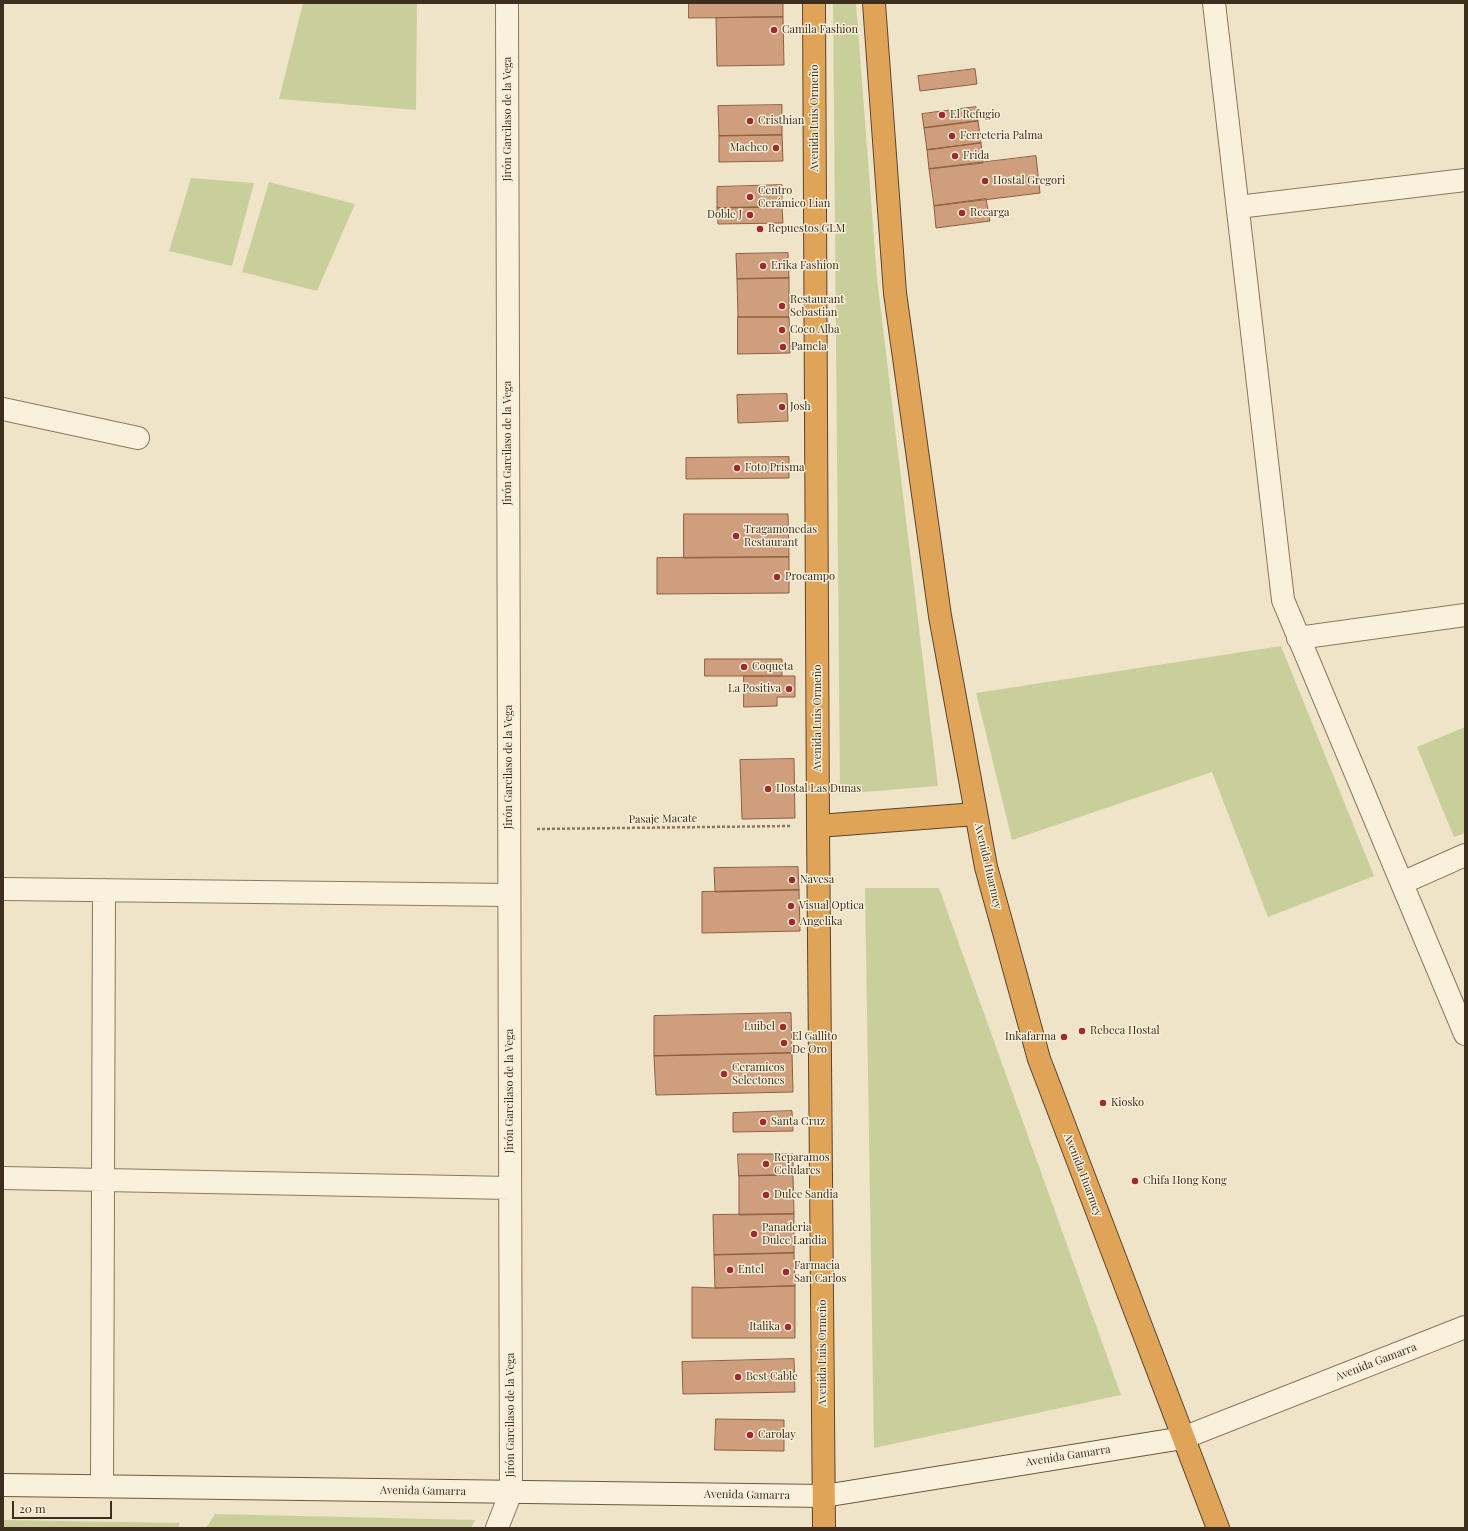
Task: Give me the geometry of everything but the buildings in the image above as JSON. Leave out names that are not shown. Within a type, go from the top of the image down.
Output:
[{"type":"highway","name":"Avenida Luis Ormeño","points":[[814,3],[818,826],[824,1528]]},
{"type":"highway","points":[[818,826],[976,814],[940,616],[895,293],[874,3]]},
{"type":"highway","name":"Avenida Huarmey","points":[[976,814],[986,867],[1039,1059],[1218,1528]]},
{"type":"street","name":"Jirón Garcilaso de la Vega","points":[[497,1528],[511,1492],[508,3]]},
{"type":"street","points":[[1214,3],[1283,600],[1465,1034]]},
{"type":"street","points":[[1238,207],[1465,180]]},
{"type":"street","points":[[3,409],[138,438]]},
{"type":"street","points":[[1298,638],[1465,616]]},
{"type":"street","points":[[1402,883],[1465,855]]},
{"type":"street","points":[[3,889],[509,895]]},
{"type":"street","points":[[102,1486],[104,890]]},
{"type":"street","points":[[3,1178],[510,1188]]},
{"type":"street","name":"Avenida Gamarra","points":[[3,1485],[824,1496],[1183,1438],[1465,1326]]},
{"type":"path","name":"Pasaje Macate","points":[[509,829],[818,826]]},
{"type":"green space","points":[[303,3],[417,3],[416,110],[279,99]]},
{"type":"green space","points":[[833,3],[856,3],[877,278],[938,786],[840,794]]},
{"type":"green space","points":[[191,178],[254,183],[232,266],[169,251]]},
{"type":"green space","points":[[269,182],[355,204],[317,291],[242,272]]},
{"type":"green space","points":[[1281,646],[1374,876],[1268,917],[1212,772],[1012,840],[976,693]]},
{"type":"green space","points":[[1465,727],[1465,833],[1454,837],[1417,747]]},
{"type":"green space","points":[[865,888],[939,888],[1121,1395],[874,1448]]},
{"type":"green space","points":[[215,1514],[475,1520],[471,1528],[206,1528]]},
{"type":"green space","points":[[3,1520],[180,1523],[178,1528],[3,1528]]},
{"type":"place","name":"Camila Fashion","points":[[774,30]]},
{"type":"place","name":"El Refugio","points":[[942,115]]},
{"type":"place","name":"Cristhian","points":[[750,121]]},
{"type":"place","name":"Ferreteria Palma","points":[[952,136]]},
{"type":"place","name":"Machco","points":[[776,148]]},
{"type":"place","name":"Frida","points":[[955,156]]},
{"type":"place","name":"Hostal Gregori","points":[[985,181]]},
{"type":"place","name":"Centro Cerámico Lian","points":[[750,197]]},
{"type":"place","name":"Recarga","points":[[962,213]]},
{"type":"place","name":"Doble J","points":[[750,215]]},
{"type":"place","name":"Repuestos GLM","points":[[760,229]]},
{"type":"place","name":"Erika Fashion","points":[[763,266]]},
{"type":"place","name":"Restaurant Sebastian","points":[[782,306]]},
{"type":"place","name":"Coco Alba","points":[[782,330]]},
{"type":"place","name":"Pamela","points":[[783,347]]},
{"type":"place","name":"Josh","points":[[782,407]]},
{"type":"place","name":"Foto Prisma","points":[[737,468]]},
{"type":"place","name":"Tragamonedas Restaurant","points":[[736,536]]},
{"type":"place","name":"Procampo","points":[[777,577]]},
{"type":"place","name":"Coqueta","points":[[744,667]]},
{"type":"place","name":"La Positiva","points":[[789,689]]},
{"type":"place","name":"Hostal Las Dunas","points":[[768,789]]},
{"type":"place","name":"Navesa","points":[[792,880]]},
{"type":"place","name":"Visual Optica","points":[[791,906]]},
{"type":"place","name":"Angelika","points":[[792,922]]},
{"type":"place","name":"Luibel","points":[[783,1027]]},
{"type":"place","name":"Rebeca Hostal","points":[[1082,1031]]},
{"type":"place","name":"Inkafarma","points":[[1064,1037]]},
{"type":"place","name":"El Gallito De Oro","points":[[784,1043]]},
{"type":"place","name":"Ceramicos Selectones","points":[[724,1074]]},
{"type":"place","name":"Kiosko","points":[[1103,1103]]},
{"type":"place","name":"Santa Cruz","points":[[763,1122]]},
{"type":"place","name":"Reparamos Celulares","points":[[766,1164]]},
{"type":"place","name":"Chifa Hong Kong","points":[[1135,1181]]},
{"type":"place","name":"Dulce Sandia","points":[[766,1195]]},
{"type":"place","name":"Panaderia Dulce Landia","points":[[754,1234]]},
{"type":"place","name":"Entel","points":[[730,1270]]},
{"type":"place","name":"Farmacia San Carlos","points":[[786,1272]]},
{"type":"place","name":"Italika","points":[[788,1327]]},
{"type":"place","name":"Best Cable","points":[[738,1377]]},
{"type":"place","name":"Carolay","points":[[750,1435]]}]
